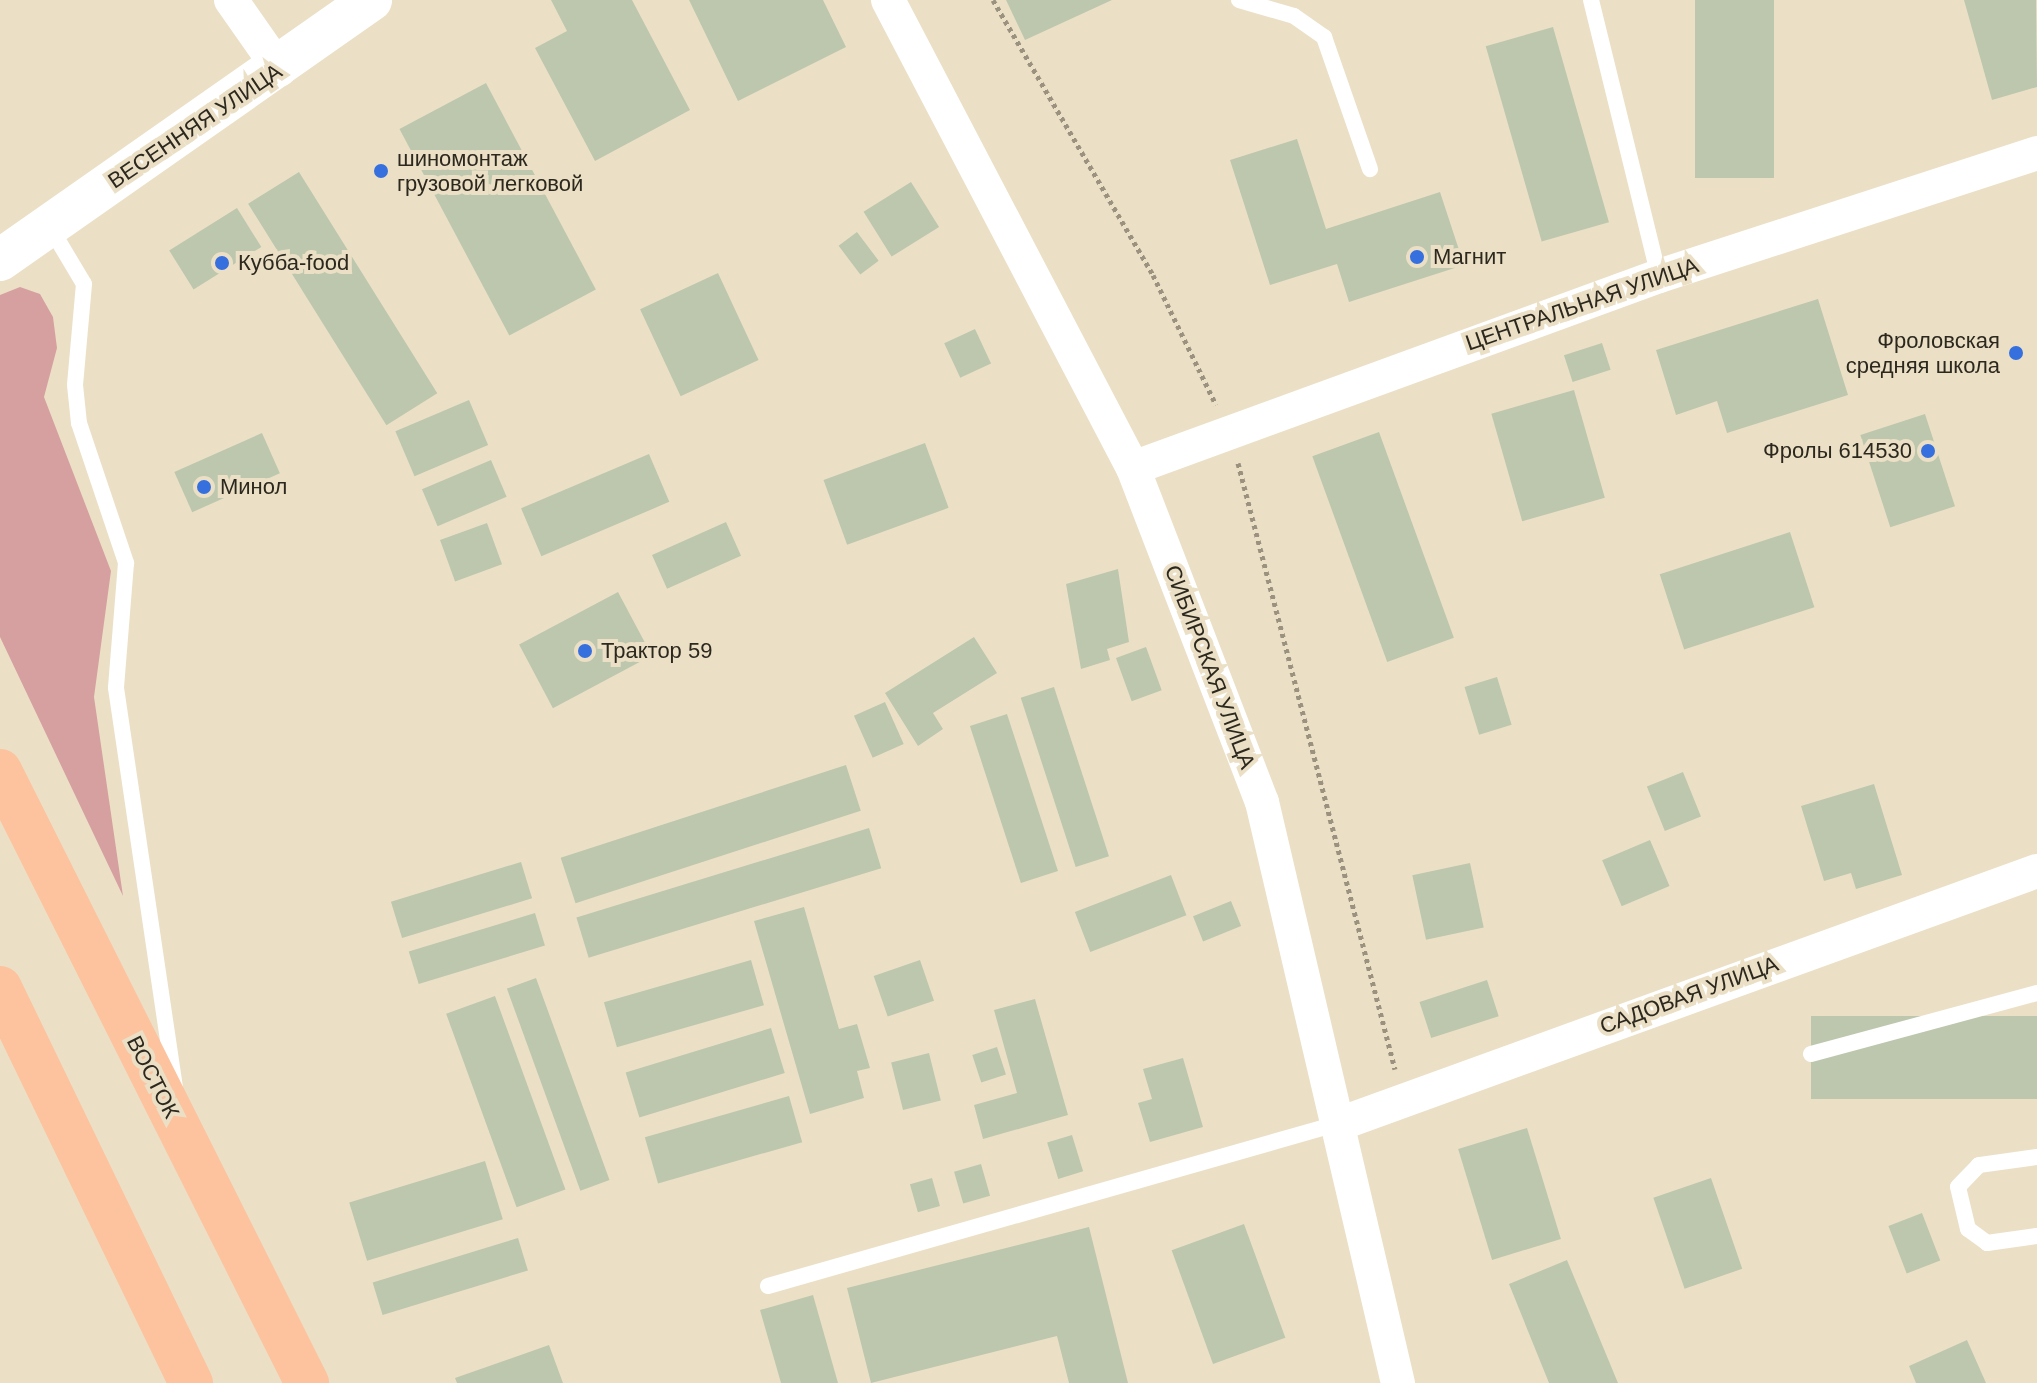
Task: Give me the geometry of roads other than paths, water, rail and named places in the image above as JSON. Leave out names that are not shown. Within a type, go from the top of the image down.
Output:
[{"type":"highway","name":"ВОСТОК","points":[[0,771],[307,1383]]},
{"type":"highway","points":[[0,988],[191,1383]]},
{"type":"street","points":[[231,0],[280,70]]},
{"type":"street","name":"ВЕСЕННЯЯ УЛИЦА","points":[[16,246],[280,70],[371,0]]},
{"type":"street","name":"СИБИРСКАЯ УЛИЦА","points":[[888,0],[1133,468],[1262,802],[1342,1123],[1398,1383]]},
{"type":"street","name":"ЦЕНТРАЛЬНАЯ УЛИЦА","points":[[1133,468],[1659,276],[2037,153]]},
{"type":"street","name":"САДОВАЯ УЛИЦА","points":[[1342,1123],[1402,1097],[2037,871]]},
{"type":"lane","points":[[1239,0],[1294,16],[1324,37],[1370,169]]},
{"type":"lane","points":[[1591,0],[1659,276]]},
{"type":"lane","points":[[16,246],[84,284],[75,385],[79,423],[126,563],[116,688],[183,1136]]},
{"type":"lane","points":[[1811,1054],[2037,993]]},
{"type":"lane","points":[[768,1286],[1342,1123]]},
{"type":"lane","points":[[2037,1157],[1979,1165],[1958,1187],[1968,1229],[1987,1243],[2037,1236]]},
{"type":"place","name":"шиномонтаж грузовой легковой","points":[[381,171]]},
{"type":"place","name":"Магнит","points":[[1417,257]]},
{"type":"place","name":"Кубба-food","points":[[222,263]]},
{"type":"place","name":"Фроловская средняя школа","points":[[2016,353]]},
{"type":"place","name":"Фролы 614530","points":[[1928,451]]},
{"type":"place","name":"Минол","points":[[204,487]]},
{"type":"place","name":"Трактор 59","points":[[585,651]]}]
